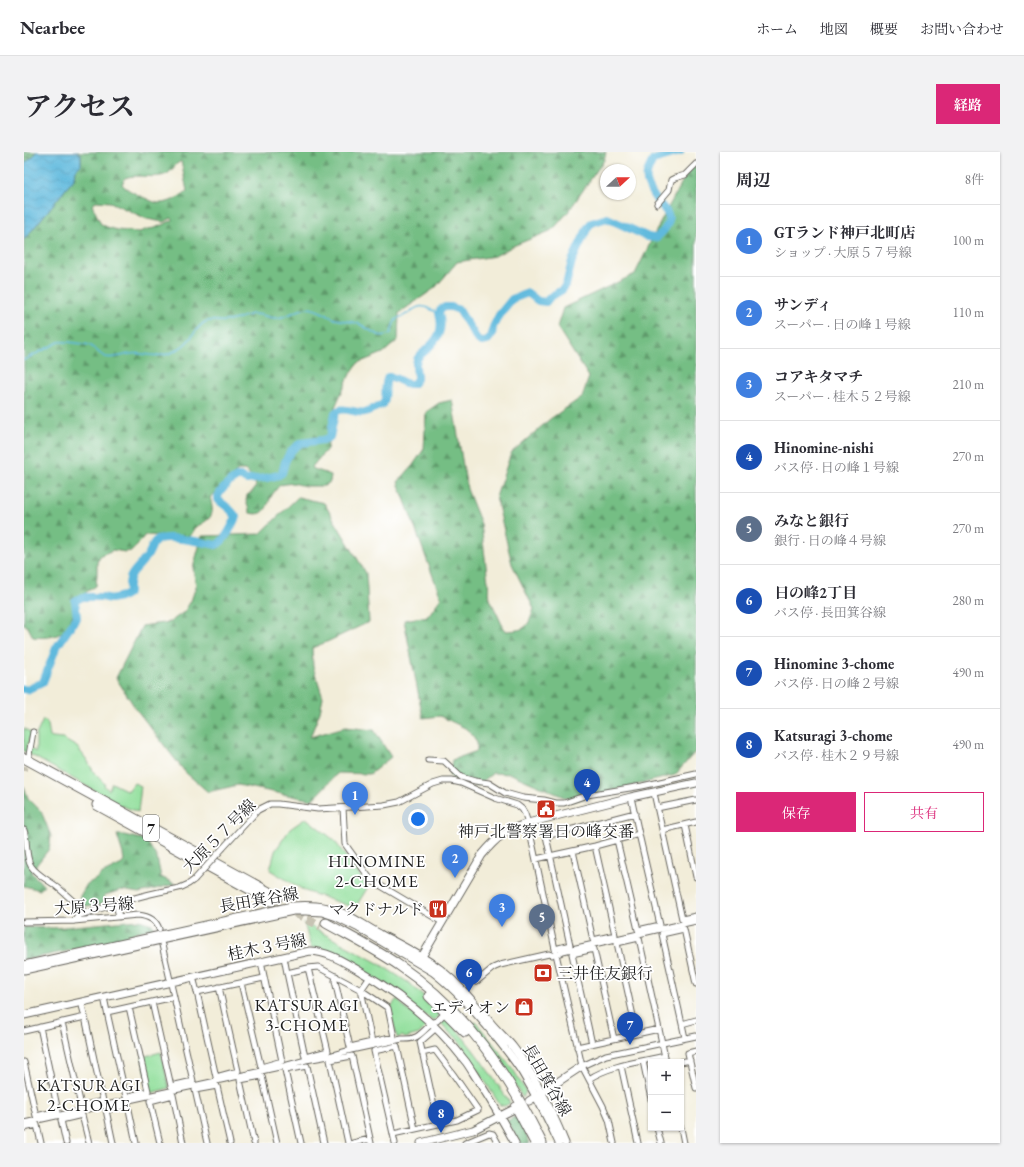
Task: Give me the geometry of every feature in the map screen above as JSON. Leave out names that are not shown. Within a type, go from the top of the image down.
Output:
[{"type":"highway","name":"7","points":[[24,766],[274,899],[26,756]]},
{"type":"highway","points":[[535,1143],[514,1102],[490,1065],[458,1024],[421,989],[397,971],[324,925],[379,953],[400,966],[436,994],[462,1019],[496,1062],[521,1103],[542,1143]]},
{"type":"street","points":[[657,204],[669,190],[671,180],[684,175],[696,164]]},
{"type":"street","points":[[26,756],[33,732]]},
{"type":"street","points":[[428,760],[444,761],[460,777],[475,781],[489,782],[505,793],[523,798],[556,803],[564,803],[587,795],[642,786],[696,774]]},
{"type":"street","name":"大原５７号線","points":[[74,921],[77,916],[86,913],[188,885],[258,810],[270,804],[318,809],[384,805],[399,802],[433,784],[443,781],[452,781],[461,783],[495,798],[517,805],[526,814],[582,1066],[604,1106],[614,1143]]},
{"type":"street","points":[[471,787],[475,781]]},
{"type":"street","points":[[420,960],[482,855],[493,841],[504,833],[515,827],[528,823],[631,797],[696,783]]},
{"type":"street","points":[[654,793],[682,920],[696,916]]},
{"type":"street","points":[[617,840],[638,930],[660,925],[631,797]]},
{"type":"street","points":[[657,808],[696,800]]},
{"type":"street","points":[[342,808],[345,844],[371,880],[442,922]]},
{"type":"street","points":[[555,949],[570,945],[546,836],[635,813]]},
{"type":"street","points":[[662,830],[696,822]]},
{"type":"street","points":[[685,825],[696,877]]},
{"type":"street","points":[[24,830],[26,834],[28,857],[31,866],[38,874],[57,887],[86,913]]},
{"type":"street","points":[[536,859],[640,834]]},
{"type":"street","points":[[573,851],[593,940],[615,935],[595,846]]},
{"type":"street","points":[[116,904],[119,917]]},
{"type":"street","name":"長田箕谷線","points":[[24,965],[276,909],[305,905],[322,906],[339,912],[420,960]]},
{"type":"street","name":"長田箕谷線","points":[[24,970],[277,914],[306,910],[322,912],[348,922],[444,973],[468,995],[513,1047],[525,1065],[559,1143]]},
{"type":"street","name":"大原３号線","points":[[24,922],[74,921],[138,915],[146,916],[153,920],[159,929]]},
{"type":"street","points":[[560,953],[563,950],[696,921]]},
{"type":"street","points":[[685,1038],[662,934],[684,929],[696,984]]},
{"type":"street","points":[[637,1034],[617,943],[639,938],[665,1059]]},
{"type":"street","points":[[152,1002],[171,1086],[193,1081],[162,945]]},
{"type":"street","points":[[592,1044],[572,954],[594,949],[614,1039]]},
{"type":"street","name":"桂木３号線","points":[[24,1015],[310,951],[321,952],[332,956],[370,977],[400,996],[423,1016],[466,1063],[500,1115],[515,1143]]},
{"type":"street","points":[[476,982],[493,968],[500,965],[549,954],[552,955]]},
{"type":"street","points":[[284,957],[305,1057],[328,1051],[308,968]]},
{"type":"street","points":[[241,982],[261,1067],[282,1061],[261,962]]},
{"type":"street","points":[[287,973],[318,967],[336,976],[361,990],[388,1008],[394,1037],[350,1047],[335,981],[336,976]]},
{"type":"street","points":[[193,977],[216,1077],[238,1071],[219,987]]},
{"type":"street","points":[[370,977],[361,990],[372,1042]]},
{"type":"street","points":[[197,992],[264,978]]},
{"type":"street","points":[[104,997],[126,1096],[148,1091],[129,1007]]},
{"type":"street","points":[[107,1012],[174,997]]},
{"type":"street","points":[[62,1022],[81,1106],[103,1101],[81,1002]]},
{"type":"street","points":[[438,1124],[420,1042],[443,1015]]},
{"type":"street","points":[[24,1031],[85,1017]]},
{"type":"street","points":[[682,1024],[696,1020]]},
{"type":"street","points":[[24,1123],[351,1050],[402,1039],[415,1038],[433,1026]]},
{"type":"street","points":[[24,1062],[36,1116],[58,1111],[40,1027]]},
{"type":"street","points":[[577,1047],[659,1029]]},
{"type":"street","points":[[529,1101],[582,1066],[606,1056],[696,1036]]},
{"type":"street","points":[[395,1143],[374,1051],[397,1046],[415,1129]]},
{"type":"street","points":[[393,1134],[456,1120],[478,1110],[435,1050],[422,1053]]},
{"type":"street","points":[[696,1051],[688,1053],[696,1088]]},
{"type":"street","points":[[348,1143],[330,1060],[352,1056],[371,1141],[353,1143]]},
{"type":"street","points":[[684,1061],[690,1060]]},
{"type":"street","points":[[643,1061],[650,1095]]},
{"type":"street","points":[[589,1079],[598,1073],[620,1066],[648,1061]]},
{"type":"street","points":[[301,1143],[285,1070],[307,1066],[324,1143]]},
{"type":"street","points":[[620,1066],[638,1143]]},
{"type":"street","points":[[254,1143],[240,1080],[262,1076],[277,1143]]},
{"type":"street","points":[[207,1143],[195,1090],[217,1086],[230,1143]]},
{"type":"street","points":[[160,1143],[150,1101],[173,1095],[183,1143]]},
{"type":"street","name":"長田箕谷線","points":[[539,1095],[558,1125],[565,1143]]},
{"type":"street","points":[[113,1143],[106,1110],[128,1105],[136,1143]]},
{"type":"street","points":[[421,1143],[473,1130],[512,1110]]},
{"type":"street","points":[[66,1143],[61,1120],[82,1115],[89,1143]]},
{"type":"street","points":[[24,1128],[37,1126],[41,1143]]},
{"type":"street","points":[[658,1131],[661,1143]]},
{"type":"street","points":[[682,1131],[684,1143]]},
{"type":"street","points":[[465,1143],[476,1141],[489,1133],[493,1134],[498,1143]]},
{"type":"green space","points":[[24,152],[36,152],[33,157],[24,164]]},
{"type":"green space","points":[[77,152],[606,152],[604,160],[568,212],[550,231],[513,246],[495,256],[457,262],[435,288],[399,313],[398,340],[383,353],[358,363],[349,376],[335,407],[327,449],[311,468],[331,475],[330,482],[324,486],[305,486],[293,483],[280,485],[272,495],[265,510],[256,514],[250,513],[246,501],[247,495],[252,492],[256,486],[254,480],[245,470],[238,470],[220,490],[210,497],[212,509],[211,516],[205,522],[194,528],[192,534],[187,537],[145,535],[132,551],[125,552],[113,550],[101,555],[97,561],[96,586],[85,593],[77,601],[70,625],[62,633],[51,637],[33,637],[28,627],[24,624],[24,240],[74,179],[74,174],[81,165],[81,155]],"holes":[[[181,161],[187,191],[170,201],[158,203],[130,191],[122,184],[125,178],[135,176],[163,176],[171,171]],[[97,201],[110,202],[147,219],[163,222],[172,218],[173,220],[155,228],[139,232],[117,230],[101,224],[92,205]]]},
{"type":"green space","points":[[696,166],[696,751],[675,775],[573,801],[511,774],[493,773],[477,786],[457,783],[449,775],[452,760],[477,751],[477,742],[471,733],[465,728],[440,716],[423,718],[404,620],[428,616],[441,598],[398,482],[413,465],[424,449],[426,412],[439,403],[452,400],[467,489],[481,524],[490,599],[505,631],[522,629],[525,627],[534,609],[512,564],[496,497],[511,453],[550,419],[582,397],[589,377],[557,327],[563,308],[635,274],[688,171]]},
{"type":"green space","points":[[298,497],[324,503],[366,573],[369,622],[312,648],[313,667],[323,698],[320,712],[310,737],[345,727],[374,730],[391,757],[370,774],[338,773],[312,800],[238,785],[208,792],[185,772],[136,709],[116,678],[142,626],[170,622],[184,612],[191,601],[196,586],[193,568],[202,536],[260,534]]},
{"type":"green space","points":[[43,720],[48,724],[50,737],[63,739],[77,747],[95,774],[109,790],[112,783],[128,791],[134,783],[141,786],[138,812],[120,805],[24,751],[24,728],[31,733],[27,747],[36,752],[36,735]]},
{"type":"green space","points":[[24,786],[28,798],[41,811],[51,836],[49,849],[31,872],[44,886],[40,890],[24,886]]},
{"type":"green space","points":[[306,818],[334,840],[368,887],[355,908],[305,891],[270,870],[275,851],[290,829]]},
{"type":"green space","points":[[117,835],[146,840],[157,858],[161,877],[175,884],[139,893],[121,890],[105,895],[102,904],[83,905],[80,896],[87,884],[101,874],[122,864],[124,861]]},
{"type":"green space","points":[[139,920],[152,924],[154,928],[136,932],[120,940],[24,960],[24,927],[54,928]]},
{"type":"green space","points":[[304,923],[378,963],[409,983],[442,1012],[433,1021],[335,955],[322,949],[311,948]]},
{"type":"green space","points":[[397,999],[406,1009],[428,1025],[419,1034],[405,1038],[402,1036],[397,1038],[390,1008]]},
{"type":"green space","points":[[446,1018],[472,1048],[510,1103],[505,1106],[500,1105],[481,1075],[467,1057],[465,1050],[456,1037],[441,1023]]},
{"type":"green space","points":[[476,1022],[513,1069],[526,1091],[523,1098],[487,1042],[473,1024]]},
{"type":"green space","points":[[161,1052],[169,1088],[151,1093],[142,1057]]},
{"type":"green space","points":[[514,1117],[518,1118],[530,1143],[520,1143],[507,1121]]},
{"type":"water","points":[[36,152],[77,152],[81,155],[81,165],[74,174],[74,179],[24,240],[24,164],[33,157]]},
{"type":"waterway","points":[[24,689],[27,690],[43,682],[56,648],[77,617],[75,601],[82,597],[102,597],[111,599],[124,596],[129,593],[130,578],[136,568],[147,557],[155,541],[162,538],[216,545],[222,541],[228,533],[236,517],[230,509],[217,499],[220,492],[230,482],[240,476],[246,480],[279,475],[282,473],[285,462],[294,448],[301,443],[323,440],[330,437],[335,413],[338,410],[342,409],[361,413],[383,404],[388,377],[413,384],[417,379],[416,362],[419,356],[430,347],[439,334],[441,325],[439,313],[441,309],[451,307],[459,310],[477,339],[481,342],[487,341],[492,335],[493,327],[499,315],[512,299],[528,293],[538,301],[546,302],[550,297],[562,290],[566,285],[572,261],[591,223],[607,218],[648,237],[655,238],[659,236],[667,225],[669,216],[657,201],[650,188],[647,173],[653,160],[680,152]]},
{"type":"waterway","points":[[24,360],[59,342],[89,345],[101,355],[106,357],[115,357],[127,354],[166,354],[174,352],[184,345],[205,322],[230,321],[252,314],[278,318],[310,308],[318,310],[335,319],[359,324],[382,336],[391,333],[394,322],[397,319],[417,308],[425,307],[439,313]]},
{"type":"tunnel","points":[[24,771],[27,759]]},
{"type":"tunnel","points":[[271,901],[321,926]]},
{"type":"place","name":"Hinomine-nishi","points":[[587,802]]},
{"type":"place","name":"神戸北警察署日の峰交番","points":[[546,809]]},
{"type":"place","name":"GTランド神戸北町店","points":[[355,815]]},
{"type":"place","name":"サンディ","points":[[455,878]]},
{"type":"place","name":"マクドナルド","points":[[438,909]]},
{"type":"place","name":"コアキタマチ","points":[[502,927]]},
{"type":"place","name":"みなと銀行","points":[[542,937]]},
{"type":"place","name":"三井住友銀行","points":[[543,973]]},
{"type":"place","name":"日の峰2丁目","points":[[469,992]]},
{"type":"place","name":"エディオン","points":[[524,1007]]},
{"type":"place","name":"Hinomine 3-chome","points":[[630,1045]]},
{"type":"place","name":"Katsuragi 3-chome","points":[[441,1133]]},
{"type":"district","name":"HINOMINE 2-CHOME","points":[[377,871]]},
{"type":"district","name":"KATSURAGI 3-CHOME","points":[[307,1015]]},
{"type":"district","name":"KATSURAGI 2-CHOME","points":[[89,1095]]}]
